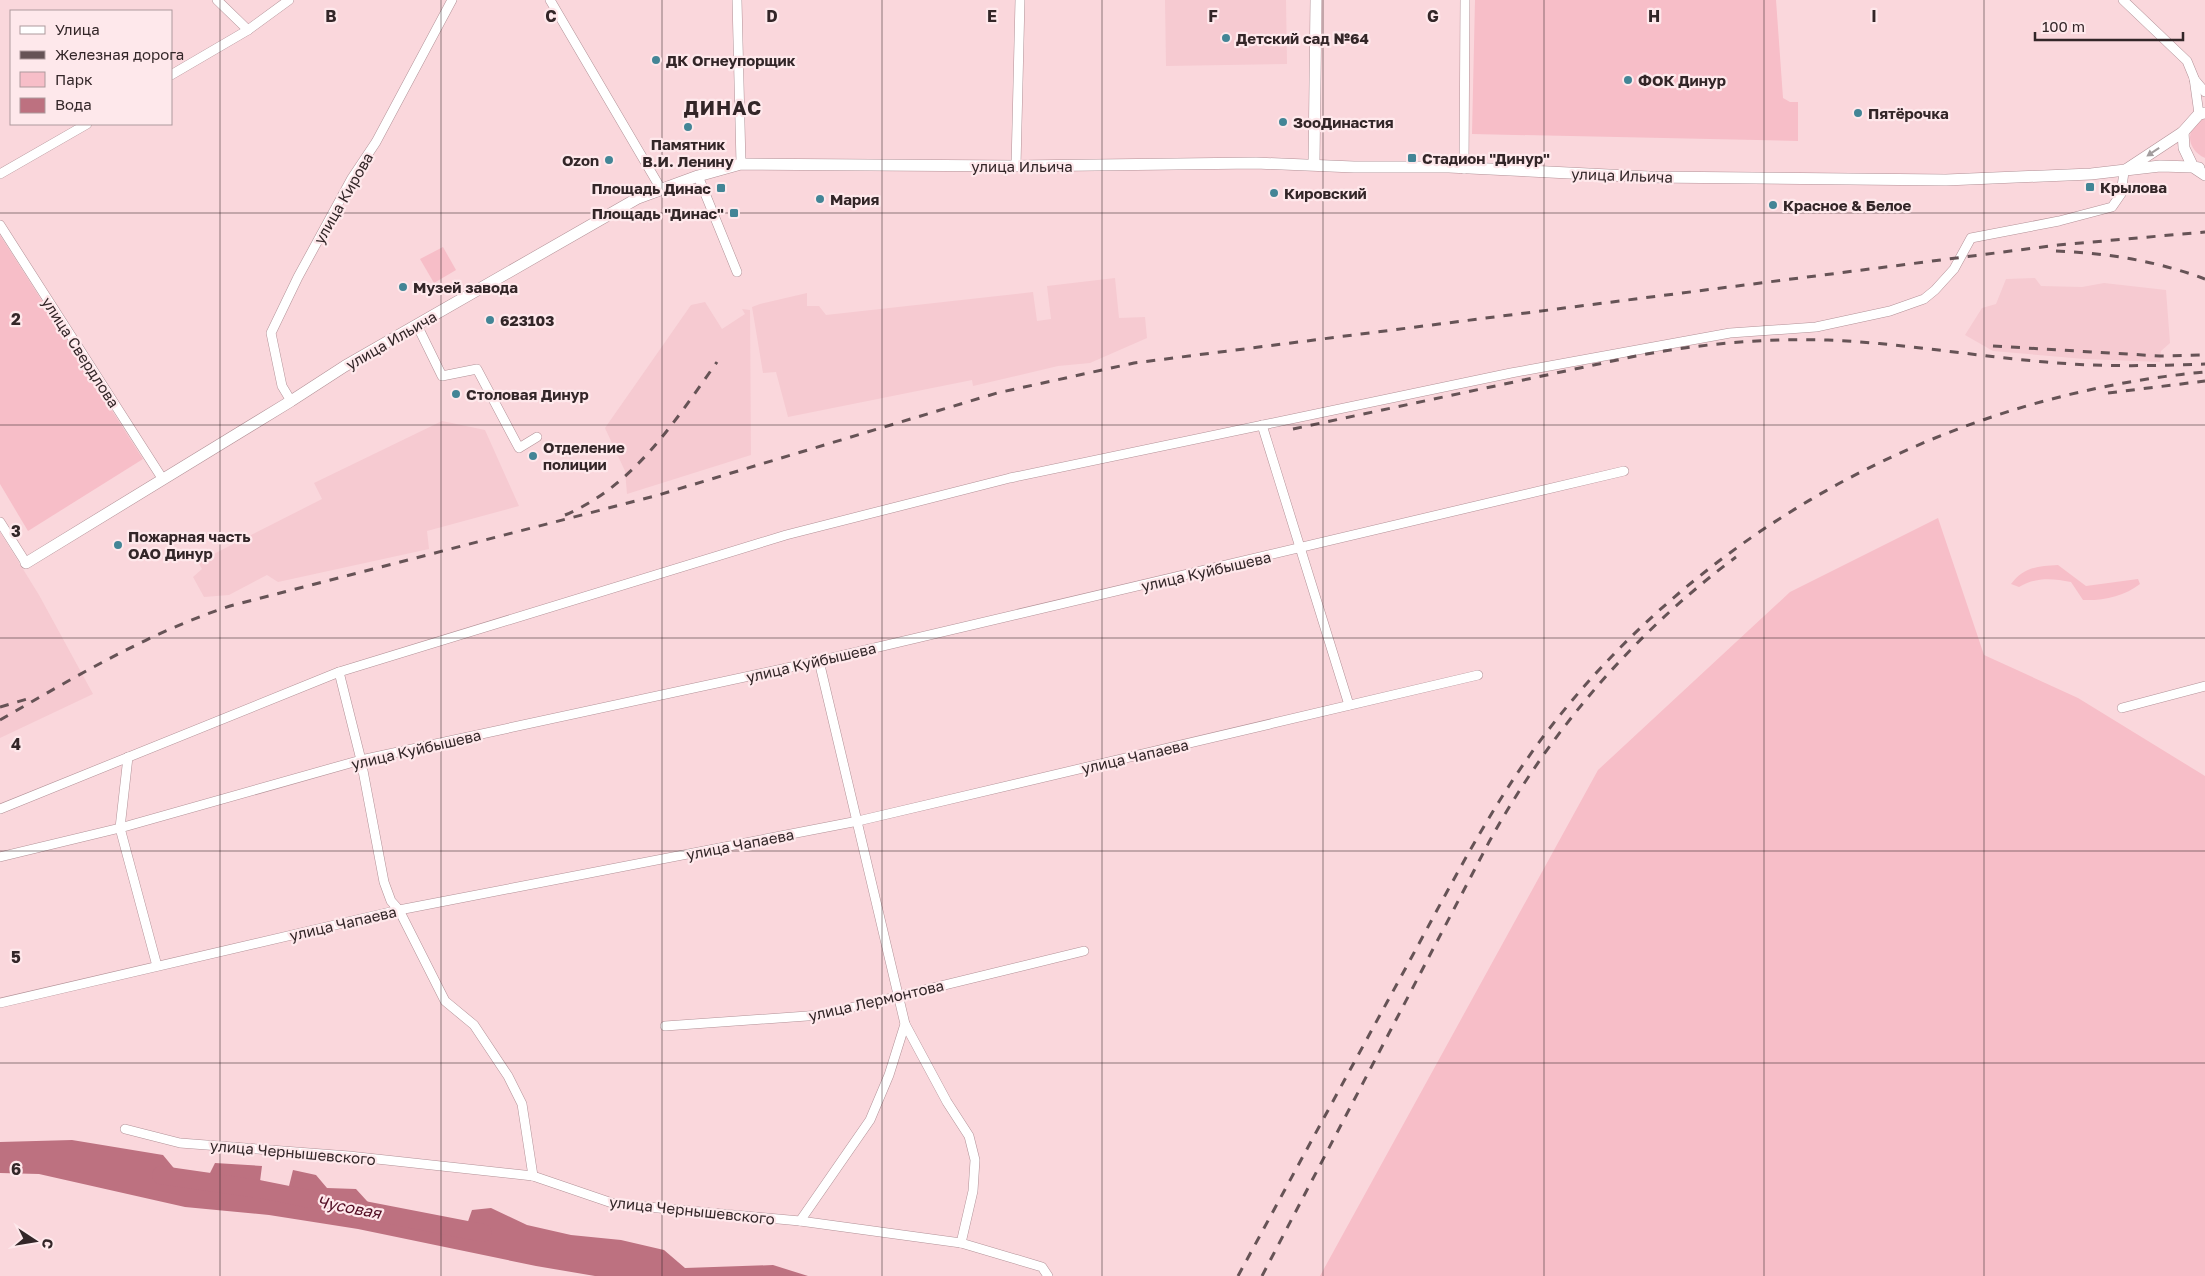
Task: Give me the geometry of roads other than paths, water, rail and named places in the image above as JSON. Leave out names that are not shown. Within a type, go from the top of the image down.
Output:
[{"type":"street","points":[[217,0],[248,30]]},
{"type":"street","points":[[172,74],[248,30],[289,0]]},
{"type":"street","name":"улица Кирова","points":[[291,402],[282,386],[271,333],[298,277],[352,178],[376,142],[452,0]]},
{"type":"street","points":[[550,0],[662,189]]},
{"type":"street","points":[[737,0],[741,164]]},
{"type":"street","points":[[1016,166],[1020,0]]},
{"type":"street","points":[[1314,164],[1316,0]]},
{"type":"street","points":[[1464,0],[1464,169]]},
{"type":"street","points":[[0,810],[339,672],[786,535],[1010,478],[1511,373],[1730,332],[1816,327],[1890,311],[1924,299],[1954,269],[1971,238],[2059,221],[2112,207],[2121,194],[2124,172],[2183,132],[2202,114],[2194,78],[2187,61],[2123,0]]},
{"type":"street","points":[[2194,78],[2205,92]]},
{"type":"street","points":[[0,174],[85,125]]},
{"type":"street","points":[[2183,132],[2184,148],[2193,166],[2205,175]]},
{"type":"street","name":"улица Ильича","points":[[26,563],[162,478],[291,402],[346,366],[638,198],[698,176],[741,164],[1016,166],[1256,163],[1649,177],[1946,180],[2124,172],[2160,166],[2193,166],[2205,170]]},
{"type":"street","points":[[698,176],[737,272]]},
{"type":"street","name":"улица Свердлова","points":[[0,225],[162,478]]},
{"type":"street","points":[[417,325],[442,376],[477,369],[519,448],[537,437]]},
{"type":"street","points":[[1262,425],[1349,705]]},
{"type":"street","name":"улица Куйбышева","points":[[0,857],[120,828],[361,760],[819,661],[1301,549],[1624,471]]},
{"type":"street","points":[[0,522],[26,563]]},
{"type":"street","points":[[819,661],[858,821],[896,995],[905,1024],[947,1102],[969,1136],[975,1160],[973,1192],[961,1243]]},
{"type":"street","points":[[339,672],[361,760],[384,882],[391,901],[399,910],[445,1001],[474,1025],[508,1076],[522,1104],[533,1176]]},
{"type":"street","name":"улица Чапаева","points":[[0,1003],[399,910],[858,821],[1478,675]]},
{"type":"street","points":[[2122,708],[2205,686]]},
{"type":"street","points":[[128,757],[120,828],[157,966]]},
{"type":"street","name":"улица Лермонтова","points":[[665,1026],[821,1016],[896,995],[1084,951]]},
{"type":"street","points":[[800,1221],[870,1120],[889,1075],[905,1024]]},
{"type":"street","name":"улица Чернышевского","points":[[125,1130],[180,1142],[349,1156],[533,1176],[615,1204],[800,1221],[961,1243],[1042,1267],[1048,1276]]},
{"type":"water","points":[[72,1140],[163,1155],[182,1178],[206,1181],[215,1163],[262,1166],[259,1189],[287,1194],[293,1170],[316,1175],[327,1188],[356,1189],[377,1212],[465,1230],[472,1210],[491,1208],[527,1225],[571,1235],[621,1240],[664,1250],[685,1268],[773,1265],[808,1276],[595,1276],[536,1266],[358,1229],[269,1215],[185,1207],[39,1174],[0,1173],[0,1142]]},
{"type":"waterway","name":"Чусовая","points":[[161,1175],[259,1189],[309,1199]]},
{"type":"waterway","name":"Чусовая","points":[[354,1208],[483,1233]]},
{"type":"railway","points":[[0,720],[112,657],[170,629],[230,606],[655,496],[997,393],[1134,363],[2058,245],[2205,232]]},
{"type":"railway","points":[[2056,251],[2132,259],[2169,267],[2205,279]]},
{"type":"railway","points":[[1293,429],[1636,356],[1683,348],[1755,341],[1828,340],[2066,364],[2145,366],[2205,364]]},
{"type":"railway","points":[[1993,346],[2160,356],[2205,355]]},
{"type":"railway","points":[[565,515],[590,503],[612,487],[651,450],[669,429],[717,362]]},
{"type":"railway","points":[[1238,1276],[1457,874],[1490,816],[1526,760],[1546,733],[1609,659],[1679,593],[1756,534],[1838,484],[1925,442],[2016,409],[2110,386],[2205,372]]},
{"type":"railway","points":[[2108,393],[2205,381]]},
{"type":"railway","points":[[1262,1276],[1489,842],[1539,761],[1567,723],[1630,651],[1699,586],[1736,557]]},
{"type":"railway","points":[[0,707],[27,699]]},
{"type":"place","name":"Детский сад №64","points":[[1226,38]]},
{"type":"place","name":"ДК Огнеупорщик","points":[[656,60]]},
{"type":"place","name":"ФОК Динур","points":[[1628,80]]},
{"type":"place","name":"Пятёрочка","points":[[1858,113]]},
{"type":"place","name":"ЗооДинастия","points":[[1283,122]]},
{"type":"place","name":"Памятник В.И. Ленину","points":[[688,127]]},
{"type":"place","name":"Стадион \"Динур\"","points":[[1412,158]]},
{"type":"place","name":"Ozon","points":[[609,160]]},
{"type":"place","name":"Крылова","points":[[2090,187]]},
{"type":"place","name":"Площадь Динас","points":[[721,188]]},
{"type":"place","name":"Кировский","points":[[1274,193]]},
{"type":"place","name":"Мария","points":[[820,199]]},
{"type":"place","name":"Красное & Белое","points":[[1773,205]]},
{"type":"place","name":"Площадь \"Динас\"","points":[[734,213]]},
{"type":"place","name":"Музей завода","points":[[403,287]]},
{"type":"place","name":"623103","points":[[490,320]]},
{"type":"place","name":"Столовая Динур","points":[[456,394]]},
{"type":"place","name":"Отделение полиции","points":[[533,456]]},
{"type":"place","name":"Пожарная часть ОАО Динур","points":[[118,545]]},
{"type":"district","name":"ДИНАС","points":[[723,107]]}]
